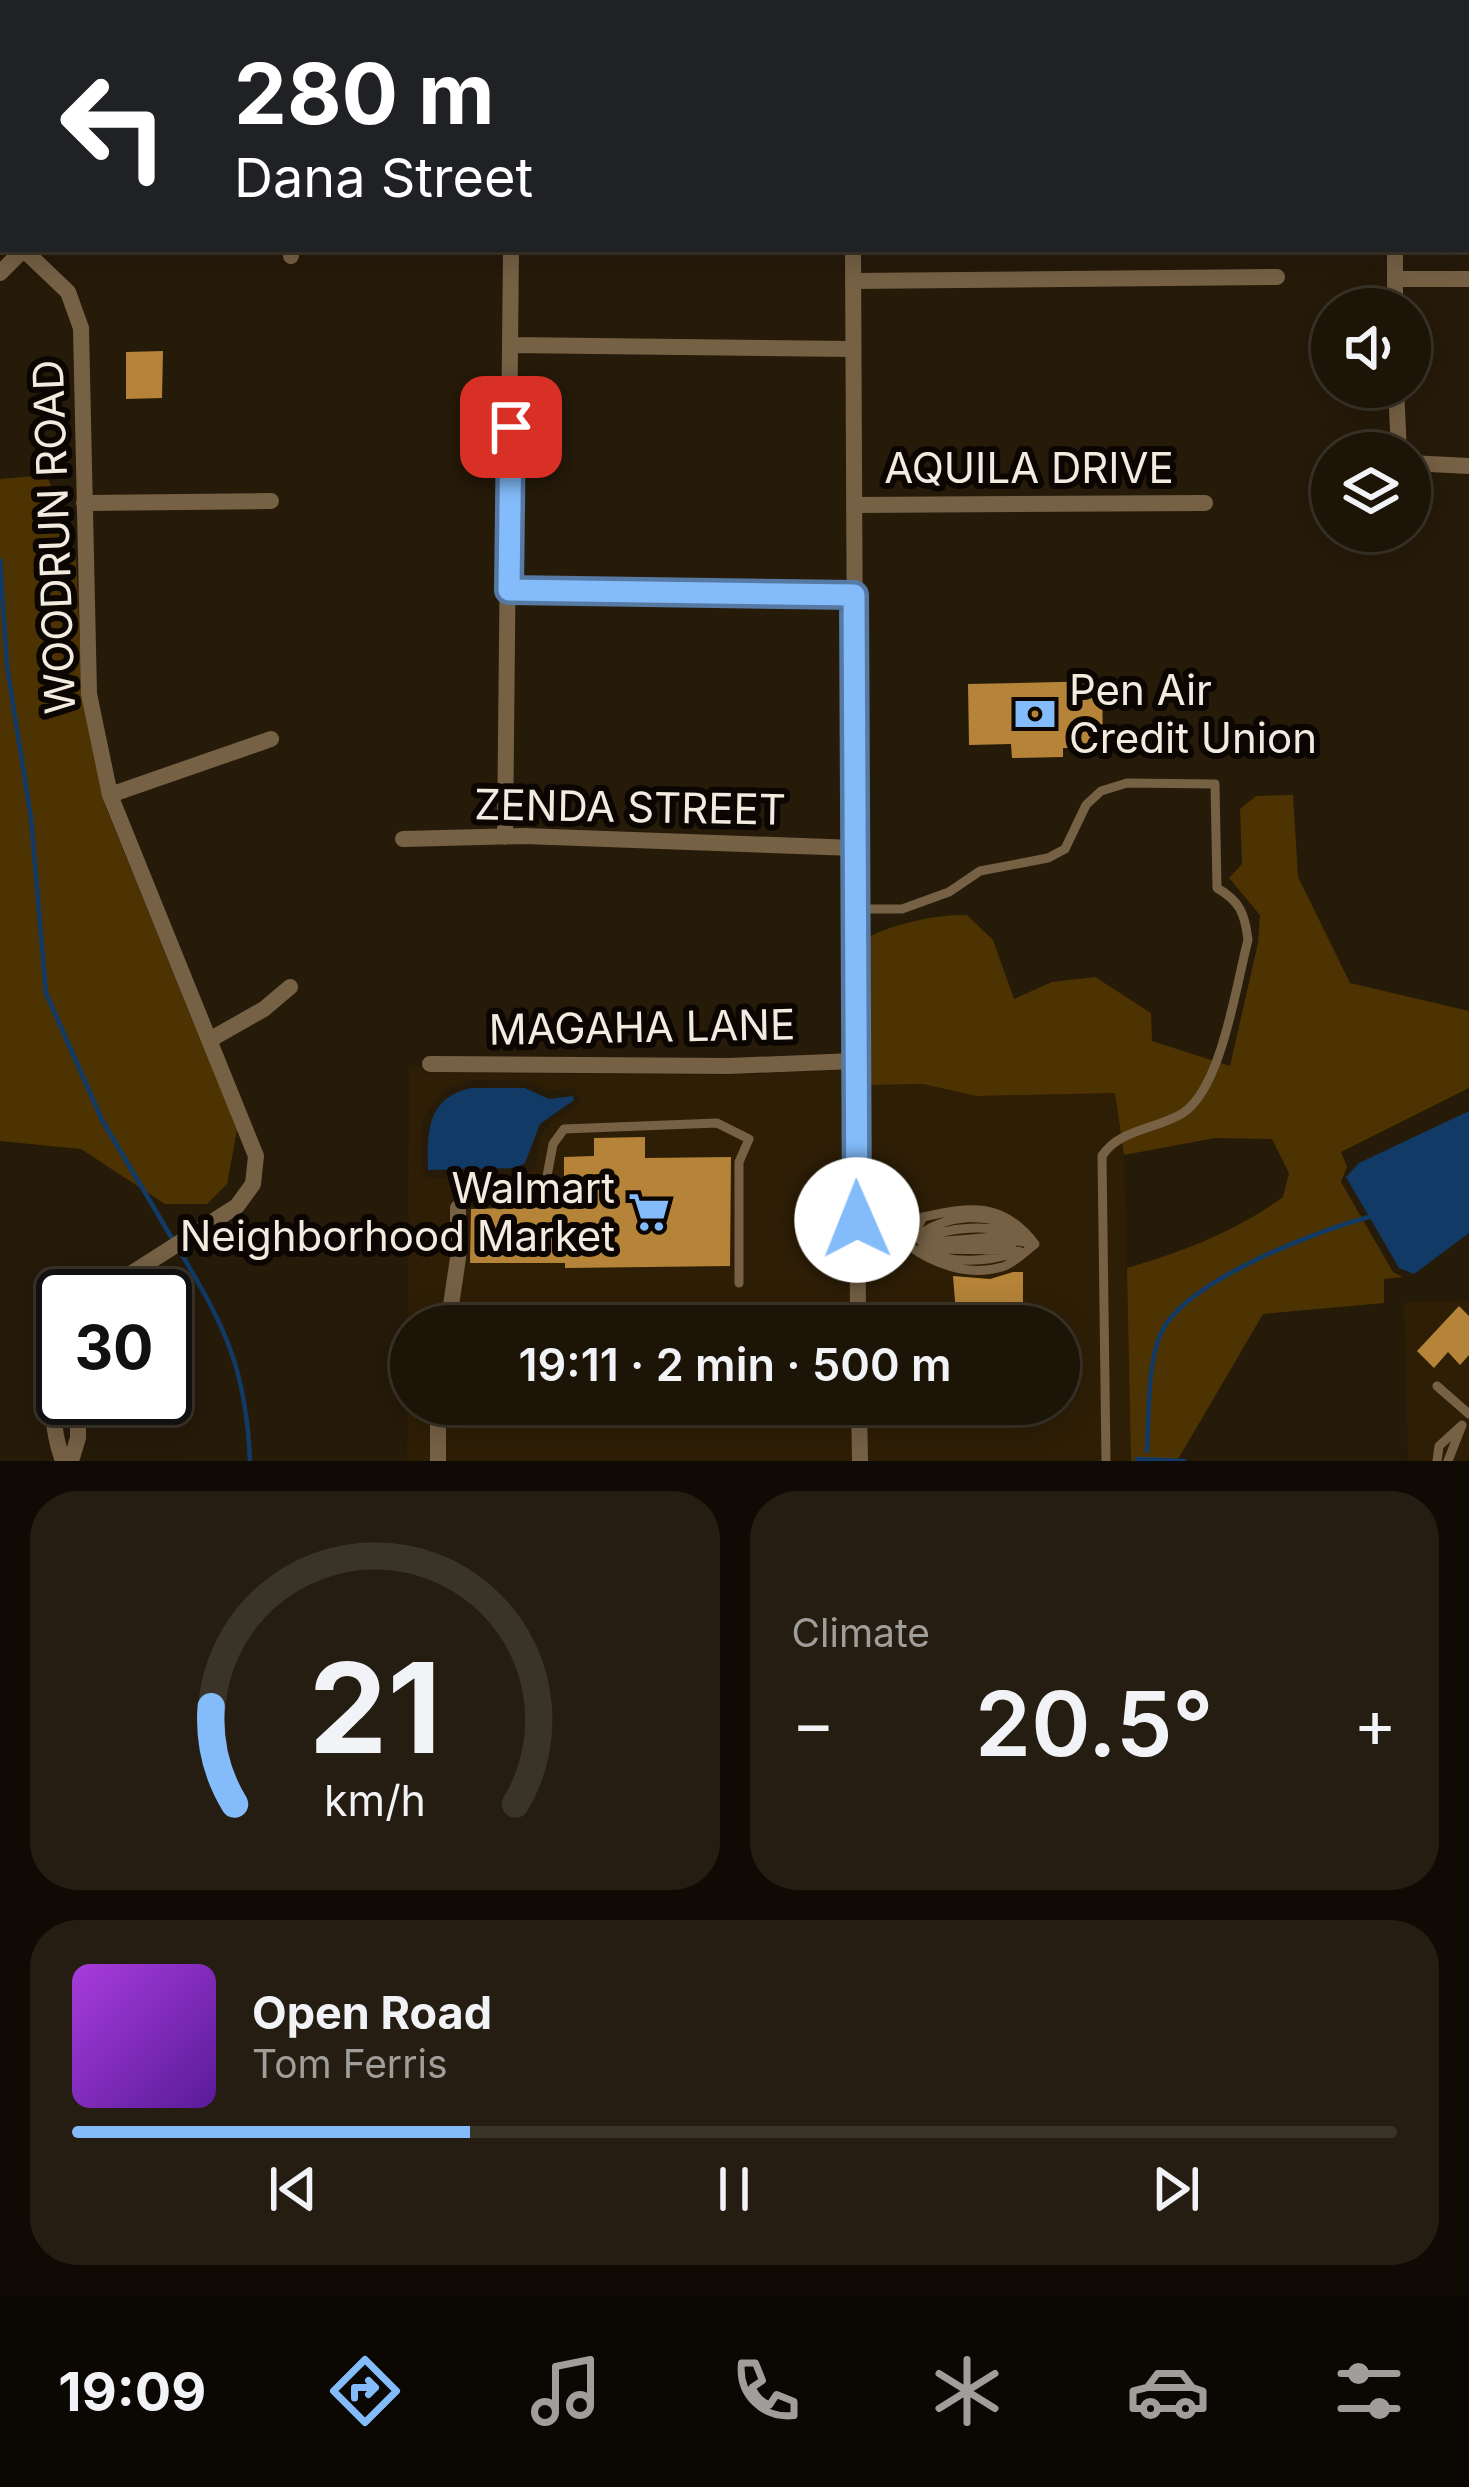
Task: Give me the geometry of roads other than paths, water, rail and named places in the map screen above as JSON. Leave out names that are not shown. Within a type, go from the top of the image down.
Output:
[{"type":"street","name":"WOODRUN ROAD","points":[[27,252],[68,292],[81,328],[89,694],[110,795],[256,1156],[253,1184],[237,1206],[138,1269]]},
{"type":"street","points":[[505,837],[512,252]]},
{"type":"street","points":[[853,252],[859,1305]]},
{"type":"street","points":[[1395,252],[1395,288]]},
{"type":"street","points":[[853,281],[1277,278]]},
{"type":"street","points":[[1395,279],[1469,279]]},
{"type":"street","points":[[512,345],[852,349]]},
{"type":"street","points":[[1431,464],[1469,466]]},
{"type":"street","points":[[84,503],[271,501]]},
{"type":"street","name":"AQUILA DRIVE","points":[[854,505],[1204,503]]},
{"type":"street","points":[[509,590],[854,595]]},
{"type":"street","points":[[110,795],[271,739]]},
{"type":"street","name":"ZENDA STREET","points":[[403,839],[505,837],[855,848]]},
{"type":"street","points":[[211,1039],[264,1009],[290,987]]},
{"type":"street","name":"MAGAHA LANE","points":[[430,1064],[729,1066],[855,1061]]},
{"type":"street","points":[[451,1305],[458,1208]]},
{"type":"street","points":[[55,1425],[55,1438],[67,1461]]},
{"type":"street","points":[[67,1461],[78,1438],[78,1425]]},
{"type":"street","points":[[438,1425],[438,1461]]},
{"type":"street","points":[[860,1425],[860,1461]]},
{"type":"lane","points":[[855,909],[902,909],[949,892],[980,871],[1048,858],[1065,848],[1086,805],[1101,791],[1127,783],[1216,784],[1217,888],[1234,898],[1245,915],[1248,940],[1203,1094],[1168,1121],[1109,1145],[1102,1156],[1106,1461]]},
{"type":"lane","points":[[458,1208],[469,1190],[545,1187],[553,1144],[564,1129],[717,1123],[749,1139],[739,1162],[739,1283]]},
{"type":"lane","points":[[908,1245],[928,1226],[949,1220],[996,1220],[1014,1226],[1035,1244]]},
{"type":"lane","points":[[908,1245],[930,1262],[974,1268],[1003,1267],[1035,1244]]},
{"type":"lane","points":[[908,1245],[1035,1244]]},
{"type":"lane","points":[[1436,1386],[1467,1419]]},
{"type":"lane","points":[[1437,1461],[1439,1446],[1467,1419]]},
{"type":"lane","points":[[1448,1461],[1467,1419]]},
{"type":"water","points":[[471,1088],[525,1088],[549,1099],[573,1096],[574,1100],[540,1124],[525,1163],[516,1168],[428,1170],[428,1142],[438,1108]]},
{"type":"water","points":[[1469,1111],[1469,1233],[1414,1274],[1399,1268],[1346,1177],[1359,1163]]},
{"type":"waterway","points":[[0,560],[7,666],[31,818],[46,993],[102,1120],[173,1240]]},
{"type":"waterway","points":[[1147,1451],[1157,1343],[1176,1312],[1255,1260],[1369,1217]]},
{"type":"waterway","points":[[179,1250],[231,1350],[244,1400],[250,1461]]},
{"type":"waterway","points":[[1137,1459],[1184,1461]]},
{"type":"place","name":"Pen Air Credit Union","points":[[1035,714]]},
{"type":"place","name":"Walmart Neighborhood Market","points":[[649,1212]]}]
